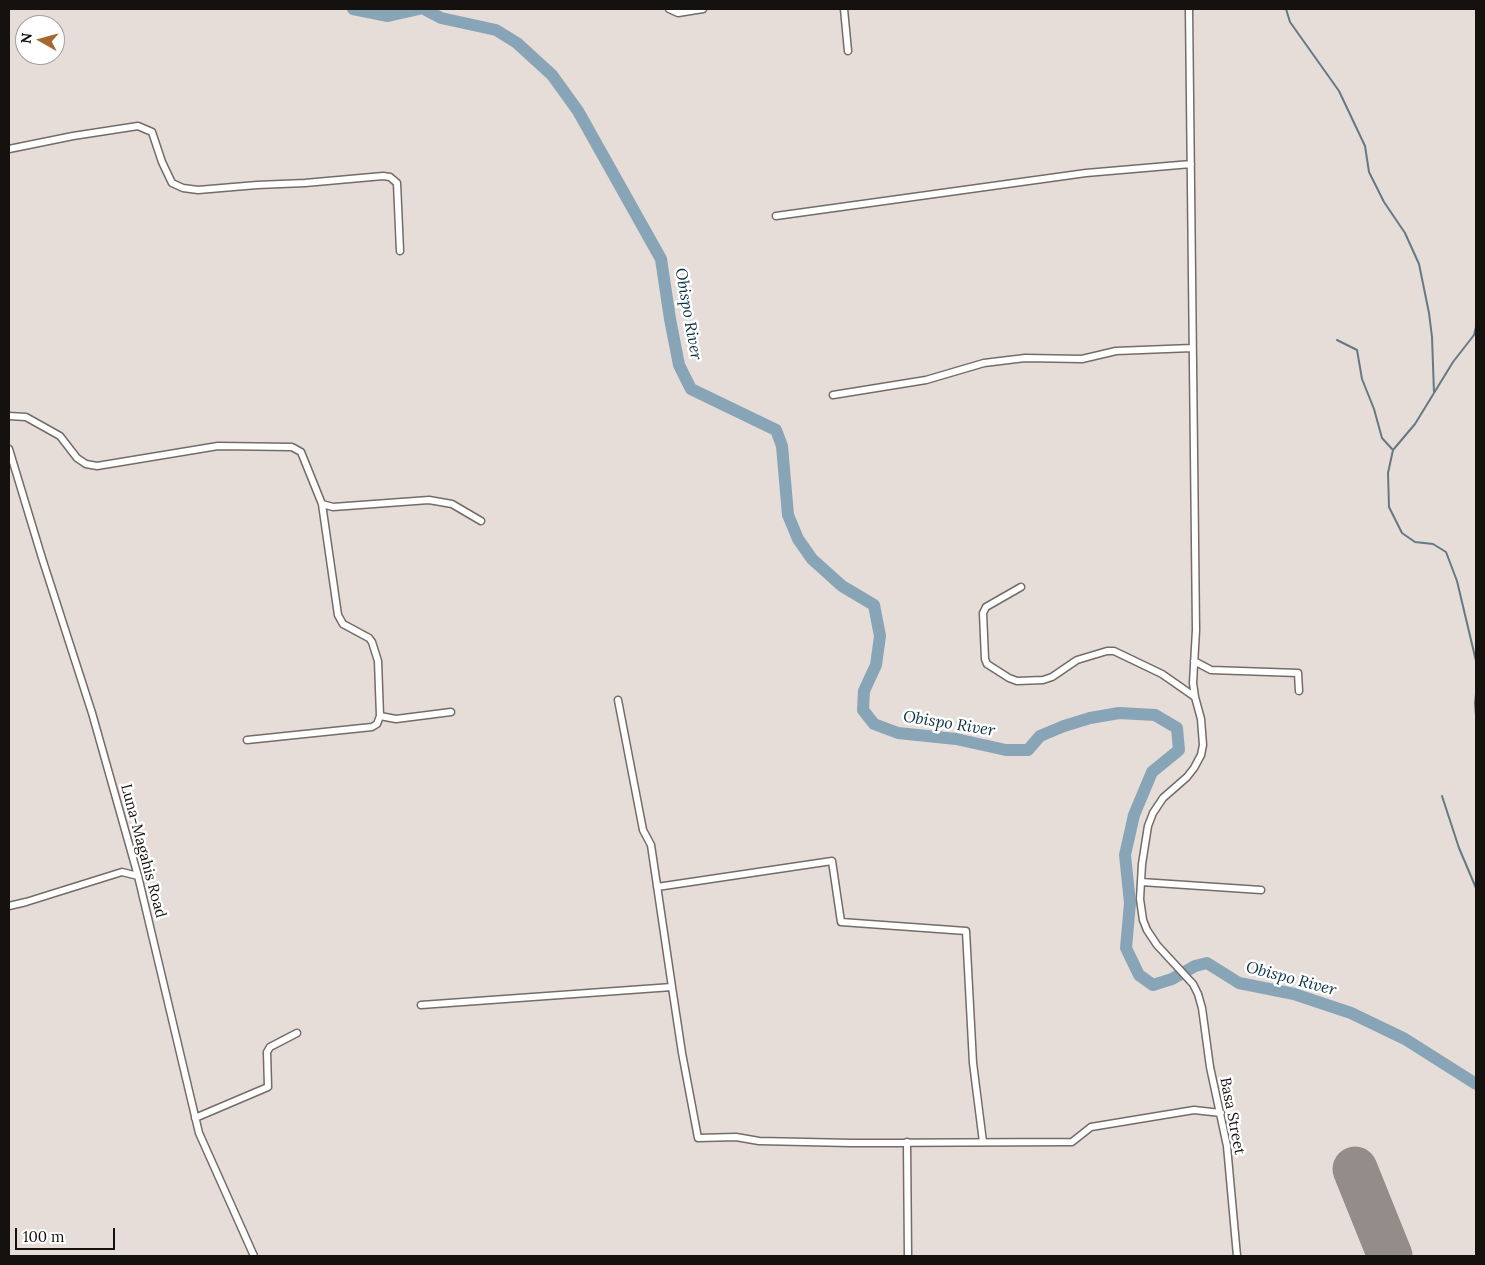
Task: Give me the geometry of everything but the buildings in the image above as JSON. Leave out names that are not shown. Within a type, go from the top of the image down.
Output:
[{"type":"street","points":[[669,9],[678,13],[703,9]]},
{"type":"street","points":[[844,9],[848,51]]},
{"type":"street","points":[[1189,9],[1192,348],[1195,412],[1196,630],[1194,662],[1195,697],[1201,719],[1203,745],[1202,755],[1187,777],[1163,798],[1153,813],[1148,826],[1141,882],[1261,890]]},
{"type":"street","points":[[9,149],[73,136],[138,126],[152,132],[162,162],[172,183],[183,188],[198,190],[257,184],[305,183],[390,177],[397,183],[400,251]]},
{"type":"street","points":[[776,216],[1086,173],[1191,164]]},
{"type":"street","points":[[833,395],[926,380],[984,363],[1025,358],[1082,359],[1116,351],[1192,348]]},
{"type":"street","points":[[9,416],[26,417],[52,431],[60,436],[77,458],[86,464],[97,466],[218,446],[292,447],[301,452],[322,504],[338,615],[343,624],[369,638],[378,661],[380,716],[377,724],[372,727],[247,740]]},
{"type":"street","name":"Luna-Magahis Road","points":[[9,449],[92,713],[138,876],[199,1133],[254,1256]]},
{"type":"street","points":[[322,504],[333,506],[429,500],[452,504],[480,521]]},
{"type":"street","points":[[1020,588],[986,607],[983,613],[985,659],[988,664],[1009,678],[1017,681],[1043,680],[1052,677],[1077,660],[1114,650],[1162,674],[1195,697]]},
{"type":"street","points":[[1194,662],[1211,670],[1298,673],[1299,691]]},
{"type":"street","points":[[618,700],[644,830],[651,845],[682,1053],[698,1138],[842,1143],[1072,1142],[1091,1126],[1194,1110],[1221,1113]]},
{"type":"street","points":[[380,716],[396,719],[451,712]]},
{"type":"street","points":[[657,887],[832,861],[841,922],[966,930],[973,1063],[982,1142]]},
{"type":"street","points":[[9,906],[122,872],[138,876]]},
{"type":"street","name":"Basa Street","points":[[1141,882],[1140,899],[1143,920],[1147,930],[1156,945],[1193,984],[1202,1008],[1210,1068],[1227,1146],[1237,1256]]},
{"type":"street","points":[[421,1005],[672,987]]},
{"type":"street","points":[[195,1118],[268,1088],[267,1052],[270,1047],[296,1033]]},
{"type":"street","points":[[907,1142],[908,1256]]},
{"type":"shaded area","points":[[1366,1148],[1409,1256],[1376,1256],[1338,1159]]},
{"type":"waterway","name":"Obispo River","points":[[353,9],[388,16],[419,9]]},
{"type":"waterway","name":"Obispo River","points":[[424,9],[441,18],[496,30],[517,43],[552,75],[578,111],[661,259],[679,365],[691,389],[776,430],[782,446],[788,515],[798,539],[812,559],[842,586],[874,605],[880,636],[876,665],[864,691],[863,710],[874,724],[898,733],[956,739],[1006,750],[1028,750],[1040,736],[1064,726],[1090,718],[1119,713],[1155,715],[1177,728],[1179,750],[1152,772],[1134,815],[1125,855],[1130,903],[1126,948],[1139,975],[1153,985],[1172,979],[1195,966],[1207,963],[1239,983],[1294,994],[1351,1013],[1405,1039],[1476,1084]]},
{"type":"waterway","points":[[1286,9],[1290,22],[1339,91],[1365,146],[1369,172],[1384,202],[1405,233],[1419,264],[1432,337],[1434,393]]},
{"type":"waterway","points":[[1476,327],[1474,335],[1453,362],[1415,424],[1393,450],[1388,473],[1389,507],[1402,533],[1415,542],[1433,544],[1446,552],[1457,581],[1476,661]]},
{"type":"waterway","points":[[1337,340],[1357,350],[1362,379],[1374,409],[1382,438],[1392,449]]},
{"type":"waterway","points":[[1476,694],[1476,715]]},
{"type":"waterway","points":[[1442,796],[1459,848],[1476,888]]},
{"type":"runway","points":[[1355,1169],[1390,1256]]}]
